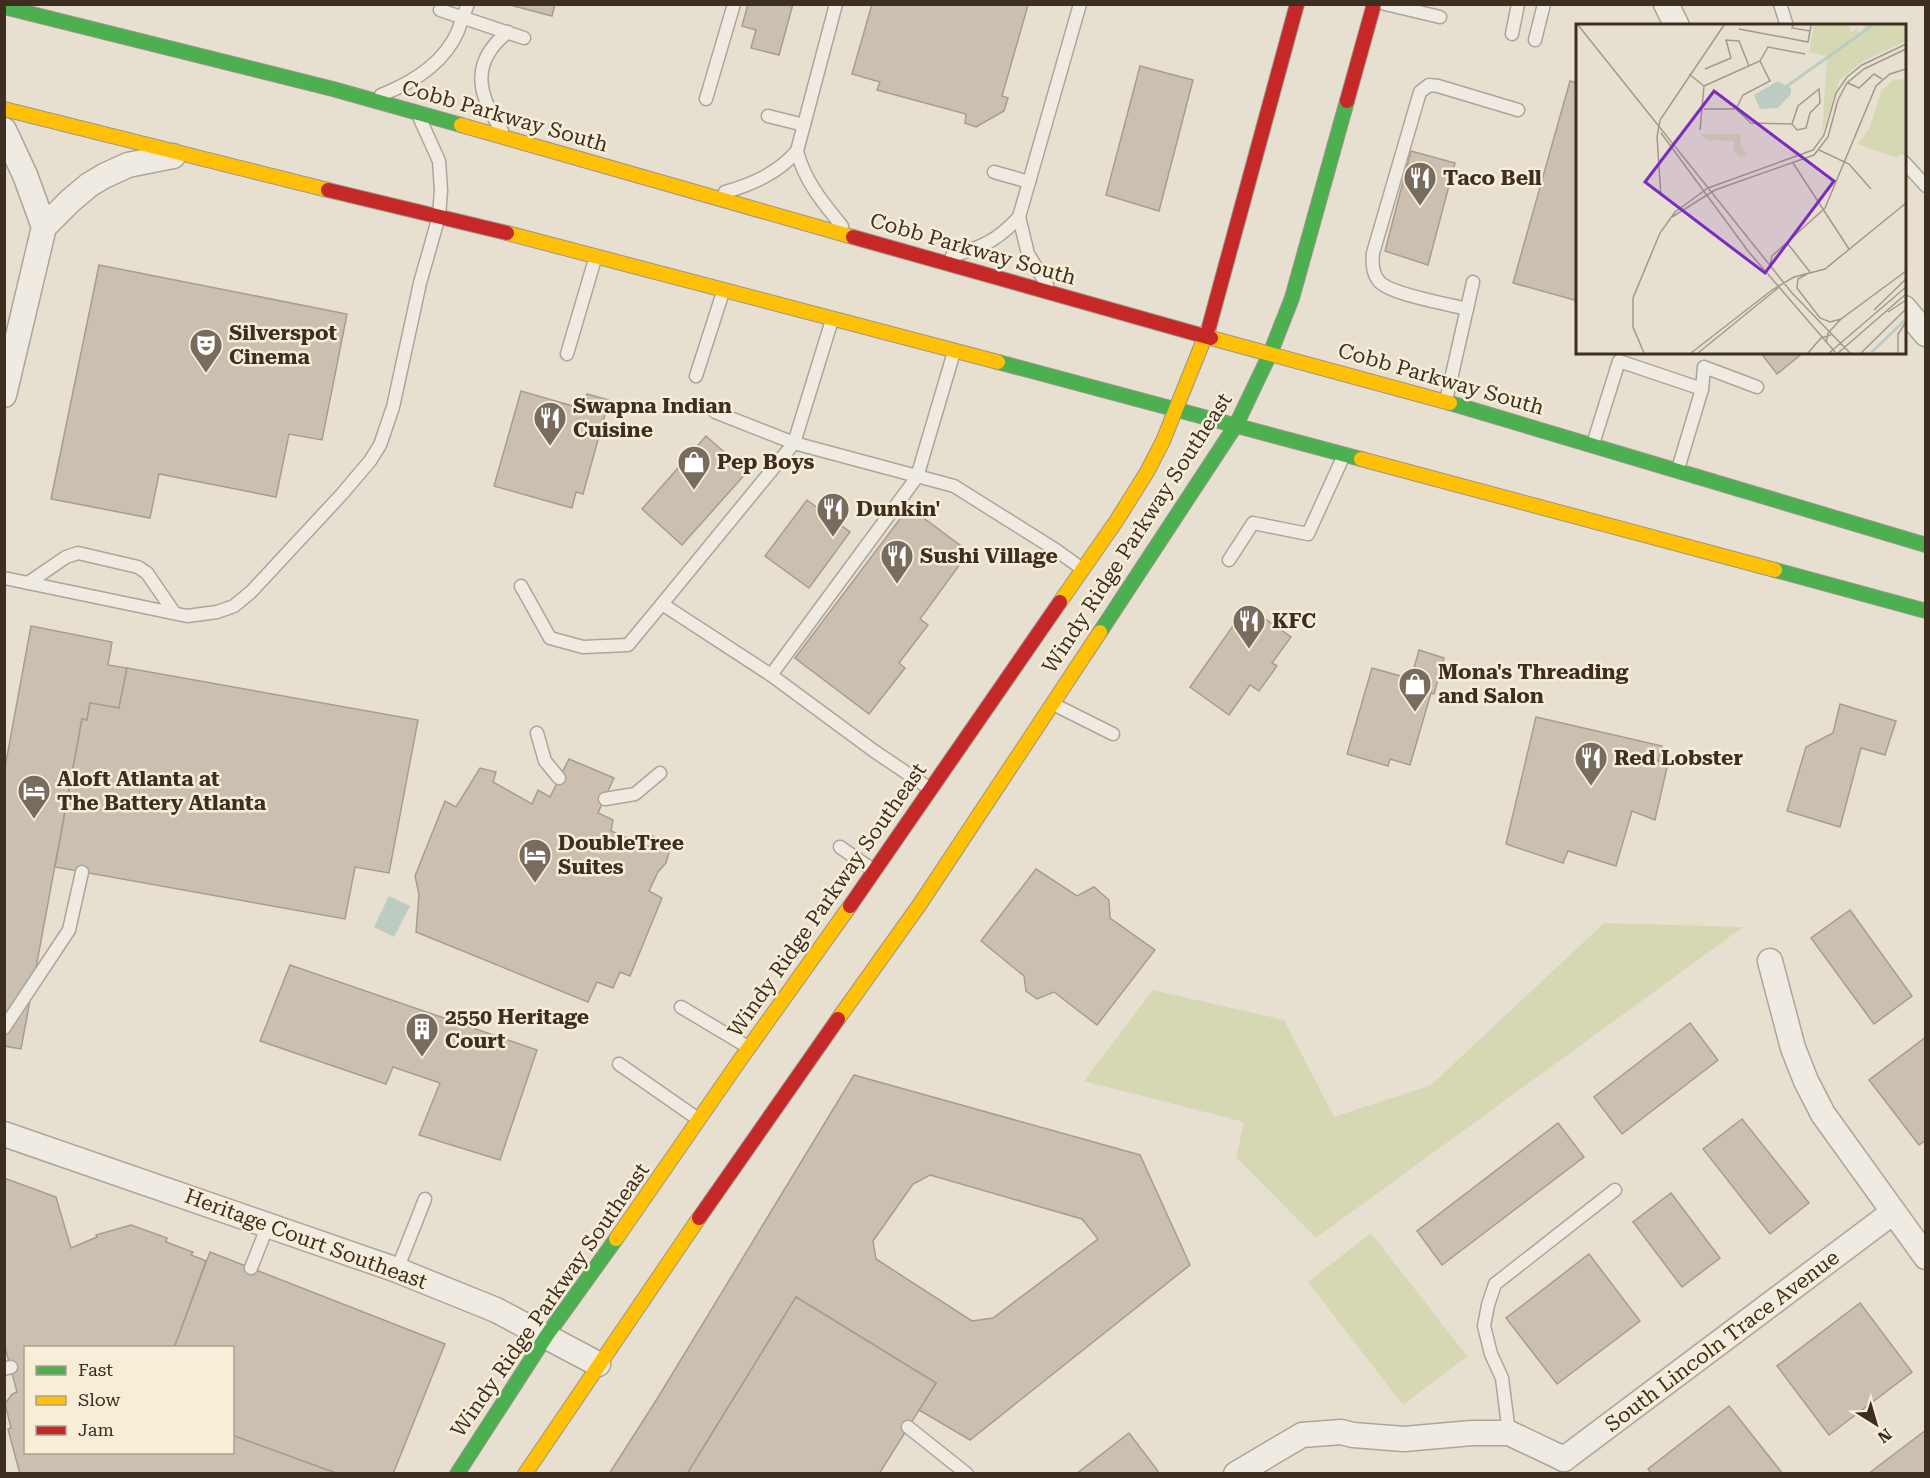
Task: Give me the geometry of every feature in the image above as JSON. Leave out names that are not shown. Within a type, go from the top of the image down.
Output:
[{"type":"main road","name":"Windy Ridge Parkway Southeast","points":[[457,1473],[547,1335],[648,1195],[749,1047],[874,871],[1147,472],[1178,409],[1206,337],[1297,4]]},
{"type":"main road","name":"Windy Ridge Parkway Southeast","points":[[525,1473],[749,1144],[920,904],[1236,425],[1270,354],[1292,298],[1374,4]]},
{"type":"main road","name":"Cobb Parkway South","points":[[4,7],[417,113],[934,261],[1319,366],[1926,545]]},
{"type":"main road","points":[[4,109],[439,216],[724,290],[1178,409],[1926,611]]},
{"type":"street","points":[[1666,4],[1676,24]]},
{"type":"street","points":[[4,130],[25,175],[44,227]]},
{"type":"street","points":[[4,395],[44,227],[83,190],[104,176],[128,165],[183,154]]},
{"type":"street","points":[[1906,309],[1926,334]]},
{"type":"street","points":[[1770,961],[1793,1048],[1806,1081],[1823,1114],[1892,1213],[1926,1257]]},
{"type":"street","name":"Heritage Court Southeast","points":[[4,1134],[398,1270],[496,1310],[598,1364]]},
{"type":"street","name":"South Lincoln Trace Avenue","points":[[1568,1466],[1892,1213]]},
{"type":"street","points":[[1236,1473],[1302,1435],[1341,1432],[1404,1439],[1472,1433],[1509,1433],[1568,1466]]},
{"type":"lane","points":[[369,100],[405,83],[432,66],[452,42],[462,11],[468,4]]},
{"type":"lane","points":[[706,99],[734,4]]},
{"type":"lane","points":[[836,4],[797,151],[808,180],[851,236]]},
{"type":"lane","points":[[1052,294],[1028,254],[1019,217],[1080,4]]},
{"type":"lane","points":[[1385,4],[1440,17]]},
{"type":"lane","points":[[1512,34],[1518,4]]},
{"type":"lane","points":[[1535,40],[1544,4]]},
{"type":"lane","points":[[1780,4],[1786,24]]},
{"type":"lane","points":[[440,10],[462,11],[524,38]]},
{"type":"lane","points":[[507,32],[494,43],[483,61],[481,70],[488,104],[508,139]]},
{"type":"lane","points":[[1467,309],[1397,292],[1383,286],[1377,280],[1374,271],[1373,253],[1420,92],[1429,85],[1438,86],[1518,110]]},
{"type":"lane","points":[[4,578],[173,611],[187,616],[204,615],[234,606],[251,592],[342,494],[370,461],[380,445],[393,407],[420,283],[439,216],[441,190],[439,161],[417,113]]},
{"type":"lane","points":[[768,116],[804,125]]},
{"type":"lane","points":[[712,196],[734,190],[768,175],[782,166],[797,151]]},
{"type":"lane","points":[[1906,163],[1926,186]]},
{"type":"lane","points":[[994,172],[1029,182]]},
{"type":"lane","points":[[934,261],[993,241],[1019,217]]},
{"type":"lane","points":[[567,354],[596,257]]},
{"type":"lane","points":[[1445,403],[1473,282]]},
{"type":"lane","points":[[696,376],[724,290]]},
{"type":"lane","points":[[521,586],[550,638],[583,647],[628,645],[794,443],[832,319]]},
{"type":"lane","points":[[771,675],[917,477],[954,351]]},
{"type":"lane","points":[[1593,445],[1619,361],[1702,389]]},
{"type":"lane","points":[[1678,470],[1702,389],[1704,367],[1757,387]]},
{"type":"lane","points":[[716,412],[794,443],[954,486],[1082,569]]},
{"type":"lane","points":[[1229,560],[1253,523],[1308,534],[1344,454]]},
{"type":"lane","points":[[28,583],[66,557],[78,554],[138,567],[147,573],[173,611]]},
{"type":"lane","points":[[663,604],[771,675],[874,751],[931,789]]},
{"type":"lane","points":[[1052,704],[1113,734]]},
{"type":"lane","points":[[537,733],[545,761],[559,778]]},
{"type":"lane","points":[[605,799],[635,794],[660,773]]},
{"type":"lane","points":[[840,846],[874,871]]},
{"type":"lane","points":[[4,1028],[69,930],[82,872]]},
{"type":"lane","points":[[681,1008],[749,1047]]},
{"type":"lane","points":[[619,1064],[699,1120]]},
{"type":"lane","points":[[1509,1433],[1502,1378],[1491,1354],[1484,1326],[1495,1284],[1615,1190]]},
{"type":"lane","points":[[398,1270],[425,1199]]},
{"type":"lane","points":[[251,1268],[268,1226]]},
{"type":"lane","points":[[908,1427],[968,1473]]},
{"type":"green space","points":[[1604,923],[1743,927],[1316,1238],[1236,1157],[1244,1122],[1084,1081],[1153,990],[1284,1020],[1334,1117],[1431,1085]]},
{"type":"green space","points":[[1371,1233],[1467,1356],[1403,1405],[1308,1282]]},
{"type":"shaded area","points":[[389,896],[410,906],[394,937],[374,927]]},
{"type":"building","points":[[506,4],[555,4],[552,16]]},
{"type":"building","points":[[748,4],[793,4],[779,55],[751,48],[756,30],[742,26]]},
{"type":"building","points":[[872,4],[1028,5],[1002,96],[1008,98],[1004,111],[976,127],[965,123],[966,114],[877,90],[880,82],[852,74]]},
{"type":"building","points":[[1140,66],[1193,80],[1159,211],[1106,195]]},
{"type":"building","points":[[1570,81],[1576,82],[1576,300],[1513,283]]},
{"type":"building","name":"Taco Bell","points":[[1411,151],[1455,163],[1428,265],[1385,251]]},
{"type":"building","name":"Silverspot Cinema","points":[[99,265],[347,314],[322,440],[289,434],[276,497],[159,474],[150,518],[51,499]]},
{"type":"building","points":[[1762,354],[1802,354],[1777,374]]},
{"type":"building","name":"Swapna Indian Cuisine","points":[[521,391],[583,409],[587,394],[609,400],[583,494],[576,492],[572,508],[494,486]]},
{"type":"building","name":"Pep Boys","points":[[706,436],[747,472],[682,545],[642,509]]},
{"type":"building","points":[[807,500],[850,532],[809,588],[765,556]]},
{"type":"building","name":"Sushi Village","points":[[909,507],[969,552],[920,619],[928,625],[899,663],[905,668],[869,714],[795,658]]},
{"type":"building","name":"KFC","points":[[1247,606],[1291,637],[1272,663],[1277,666],[1259,691],[1250,685],[1229,715],[1190,687]]},
{"type":"building","name":"Aloft Atlanta at The Battery Atlanta","points":[[31,626],[112,642],[108,665],[127,668],[119,708],[90,703],[87,720],[82,719],[21,1049],[4,1046],[4,773]]},
{"type":"building","points":[[1419,650],[1444,658],[1410,765],[1390,759],[1388,766],[1347,754],[1372,668],[1411,679]]},
{"type":"building","points":[[127,668],[418,720],[389,873],[355,867],[345,919],[55,867],[82,719],[87,720],[90,703],[119,708]]},
{"type":"building","points":[[1840,704],[1896,721],[1885,755],[1861,748],[1840,827],[1787,811],[1806,747],[1833,733]]},
{"type":"building","name":"Red Lobster","points":[[1536,717],[1662,746],[1658,761],[1668,763],[1655,820],[1632,811],[1616,866],[1568,851],[1563,863],[1506,844]]},
{"type":"building","name":"DoubleTree Suites","points":[[569,759],[614,778],[598,813],[613,820],[611,831],[649,847],[653,836],[671,845],[666,863],[658,872],[649,891],[662,898],[630,976],[620,972],[613,988],[597,982],[588,1002],[416,932],[419,894],[415,876],[445,801],[456,807],[480,768],[496,772],[493,782],[532,804],[538,790],[550,797]]},
{"type":"building","points":[[1036,869],[1077,896],[1094,887],[1109,900],[1110,918],[1155,950],[1097,1025],[1054,992],[1037,999],[1026,991],[1024,976],[981,941]]},
{"type":"building","points":[[1850,910],[1912,996],[1874,1024],[1811,938]]},
{"type":"building","name":"2550 Heritage Court","points":[[290,965],[537,1050],[500,1160],[419,1135],[440,1083],[393,1067],[386,1084],[260,1041]]},
{"type":"building","points":[[1690,1023],[1718,1060],[1622,1134],[1594,1097]]},
{"type":"building","points":[[1926,1037],[1926,1140],[1919,1145],[1869,1080]]},
{"type":"building","points":[[854,1075],[1140,1155],[1190,1265],[970,1440],[919,1410],[936,1383],[796,1297],[687,1474],[609,1474]],"holes":[[[930,1175],[1082,1219],[1098,1239],[993,1318],[972,1321],[876,1259],[873,1241],[913,1184]]]},
{"type":"building","points":[[1742,1119],[1809,1203],[1770,1234],[1703,1149]]},
{"type":"building","points":[[1558,1123],[1584,1157],[1442,1265],[1417,1231]]},
{"type":"building","points":[[4,1178],[56,1197],[71,1248],[97,1237],[96,1235],[131,1225],[167,1238],[166,1242],[193,1252],[191,1255],[206,1261],[175,1346],[24,1346],[24,1454],[234,1454],[234,1436],[339,1474],[20,1474],[8,1429],[11,1428],[5,1404],[12,1394],[17,1392],[4,1343]]},
{"type":"building","points":[[1671,1193],[1720,1258],[1682,1287],[1633,1222]]},
{"type":"building","points":[[210,1252],[445,1344],[393,1474],[339,1474],[234,1436],[234,1346],[175,1346]]},
{"type":"building","points":[[1589,1254],[1640,1321],[1557,1384],[1506,1318]]},
{"type":"building","points":[[796,1297],[936,1383],[879,1474],[687,1474]]},
{"type":"building","points":[[1860,1303],[1912,1372],[1829,1435],[1777,1366]]},
{"type":"building","points":[[1729,1406],[1783,1474],[1652,1474],[1648,1469]]},
{"type":"building","points":[[1926,1430],[1926,1474],[1868,1474]]},
{"type":"building","points":[[1129,1433],[1158,1471],[1154,1474],[1076,1474]]},
{"type":"traffic: fast","points":[[4,7],[333,89],[461,125]]},
{"type":"traffic: fast","points":[[1100,632],[1236,425],[1270,354],[1292,298],[1347,101]]},
{"type":"traffic: fast","points":[[998,362],[1361,459]]},
{"type":"traffic: fast","points":[[1450,403],[1926,545]]},
{"type":"traffic: fast","points":[[1775,570],[1926,611]]},
{"type":"traffic: fast","points":[[457,1474],[547,1335],[616,1239]]},
{"type":"traffic: slow","points":[[4,109],[328,190]]},
{"type":"traffic: slow","points":[[461,125],[853,237]]},
{"type":"traffic: slow","points":[[507,233],[998,362]]},
{"type":"traffic: slow","points":[[1060,602],[1147,472],[1163,441],[1209,327]]},
{"type":"traffic: slow","points":[[1211,338],[1450,403]]},
{"type":"traffic: slow","points":[[1361,459],[1775,570]]},
{"type":"traffic: slow","points":[[838,1019],[920,904],[1100,632]]},
{"type":"traffic: slow","points":[[616,1239],[850,906]]},
{"type":"traffic: slow","points":[[525,1474],[699,1218]]},
{"type":"traffic: jam","points":[[1209,327],[1297,4]]},
{"type":"traffic: jam","points":[[1347,101],[1374,4]]},
{"type":"traffic: jam","points":[[328,190],[507,233]]},
{"type":"traffic: jam","points":[[853,237],[1211,338]]},
{"type":"traffic: jam","points":[[850,906],[1060,602]]},
{"type":"traffic: jam","points":[[699,1218],[838,1019]]},
{"type":"place","name":"Taco Bell","points":[[1420,207]]},
{"type":"place","name":"Silverspot Cinema","points":[[206,374]]},
{"type":"place","name":"Swapna Indian Cuisine","points":[[550,447]]},
{"type":"place","name":"Pep Boys","points":[[694,491]]},
{"type":"place","name":"Dunkin'","points":[[833,538]]},
{"type":"place","name":"Sushi Village","points":[[897,585]]},
{"type":"place","name":"KFC","points":[[1249,650]]},
{"type":"place","name":"Mona's Threading and Salon","points":[[1415,713]]},
{"type":"place","name":"Red Lobster","points":[[1591,787]]},
{"type":"place","name":"Aloft Atlanta at The Battery Atlanta","points":[[34,820]]},
{"type":"place","name":"DoubleTree Suites","points":[[535,884]]},
{"type":"place","name":"2550 Heritage Court","points":[[422,1058]]}]
